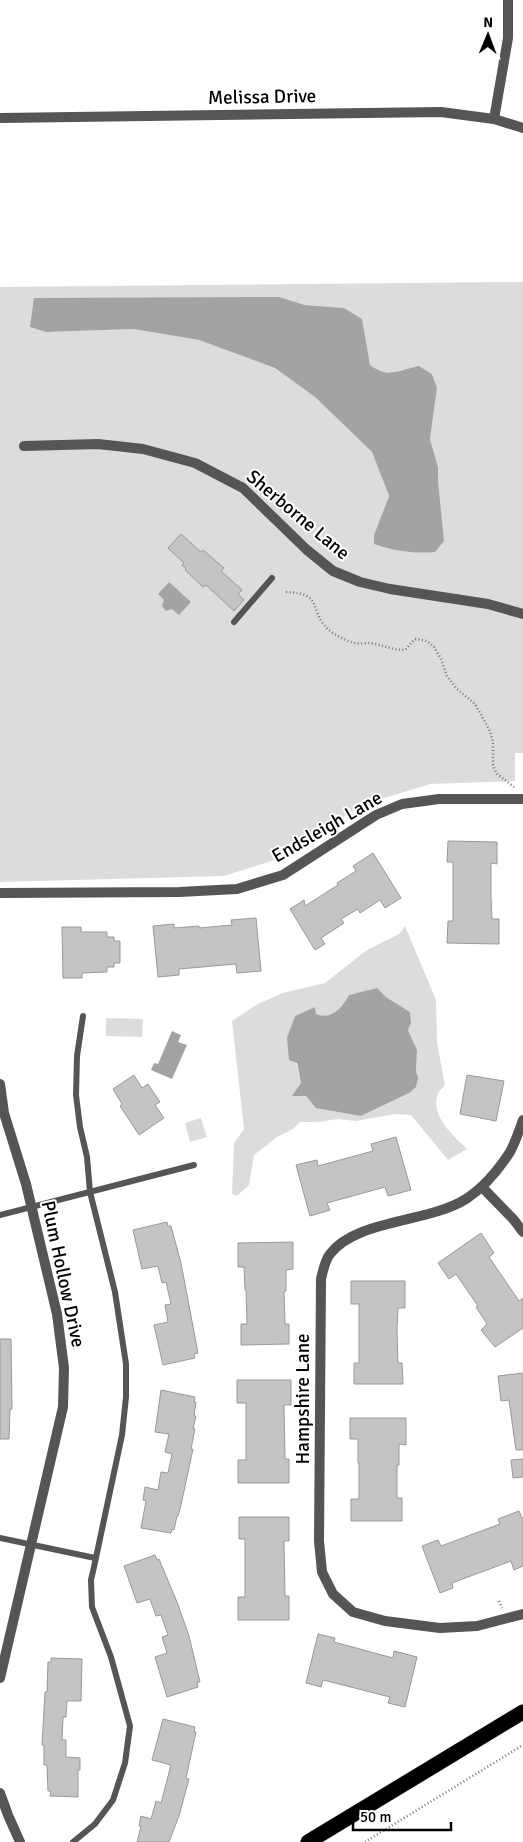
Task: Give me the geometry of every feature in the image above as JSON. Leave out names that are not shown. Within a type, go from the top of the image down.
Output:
[{"type":"highway","points":[[308,1842],[523,1712]]},
{"type":"street","points":[[494,119],[508,38],[508,0]]},
{"type":"street","name":"Melissa Drive","points":[[0,118],[441,112],[494,119],[523,128]]},
{"type":"street","name":"Sherborne Lane","points":[[24,446],[98,444],[143,449],[195,463],[243,488],[307,550],[333,571],[360,582],[390,589],[488,604],[523,614]]},
{"type":"street","name":"Endsleigh Lane","points":[[0,892],[179,892],[237,889],[283,875],[376,815],[402,804],[439,799],[523,799]]},
{"type":"street","name":"Plum Hollow Drive","points":[[0,1084],[4,1113],[31,1207],[58,1314],[64,1368],[63,1407],[0,1678]]},
{"type":"street","name":"Hampshire Lane","points":[[522,1617],[477,1626],[440,1628],[385,1621],[353,1612],[333,1594],[322,1572],[319,1541],[321,1279],[329,1255],[342,1243],[360,1233],[433,1213],[464,1200],[482,1187],[510,1151],[523,1120]]},
{"type":"street","points":[[482,1187],[523,1232]]},
{"type":"street","points":[[0,1792],[20,1842]]},
{"type":"lane","points":[[234,622],[272,578]]},
{"type":"lane","points":[[73,1842],[95,1824],[113,1800],[124,1763],[130,1726],[111,1657],[92,1607],[91,1580],[122,1435],[126,1397],[126,1364],[115,1292],[90,1192],[76,1095],[77,1056],[83,1016]]},
{"type":"lane","points":[[0,1215],[194,1165]]},
{"type":"lane","points":[[0,1538],[95,1558]]},
{"type":"path","points":[[286,592],[301,592],[312,599],[321,621],[330,631],[357,643],[370,643],[395,650],[405,650],[415,639],[427,641],[434,647],[441,659],[446,676],[457,689],[475,704],[490,731],[493,742],[493,765],[496,773],[516,789]]},
{"type":"path","points":[[499,1601],[502,1610]]},
{"type":"path","points":[[364,1842],[523,1745]]},
{"type":"shaded area","points":[[523,282],[523,753],[515,753],[515,781],[430,784],[362,805],[284,857],[224,876],[0,882],[0,287]],"holes":[[[279,297],[305,305],[344,308],[361,319],[370,365],[388,373],[419,366],[432,374],[437,388],[430,439],[438,467],[438,482],[374,535],[389,496],[372,452],[315,397],[275,368],[199,340],[133,329],[46,332],[30,327]]]},
{"type":"shaded area","points":[[279,297],[305,305],[344,308],[362,319],[370,365],[377,369],[388,373],[419,366],[432,374],[437,388],[430,439],[438,467],[444,541],[435,552],[404,551],[374,544],[374,535],[389,496],[372,452],[315,397],[275,368],[199,340],[133,329],[46,332],[30,327],[34,298]]},
{"type":"shaded area","points":[[169,582],[191,602],[179,615],[172,609],[166,611],[162,606],[164,600],[158,594]]},
{"type":"shaded area","points":[[405,926],[436,1000],[437,1043],[445,1085],[438,1094],[437,1110],[444,1124],[467,1149],[448,1160],[411,1115],[395,1114],[356,1121],[338,1119],[300,1122],[293,1129],[277,1137],[254,1155],[249,1185],[237,1196],[232,1194],[234,1143],[244,1129],[232,1021],[258,1004],[283,993],[325,983],[367,950],[399,934]],"holes":[[[377,989],[410,1012],[408,1030],[417,1050],[416,1072],[409,1093],[361,1116],[306,1096],[297,1067],[293,1045],[295,1016],[315,1007],[316,1014],[332,1014],[344,1004],[350,995]]]},
{"type":"shaded area","points":[[377,988],[386,997],[410,1012],[411,1023],[408,1030],[417,1050],[416,1072],[418,1078],[416,1087],[409,1093],[361,1116],[316,1108],[306,1096],[292,1096],[301,1083],[297,1063],[289,1060],[287,1038],[295,1016],[315,1007],[316,1014],[332,1014],[340,1008],[349,995]]},
{"type":"shaded area","points":[[106,1018],[143,1019],[142,1037],[106,1036]]},
{"type":"shaded area","points":[[172,1031],[181,1035],[178,1042],[187,1045],[172,1079],[151,1070],[154,1063],[158,1064]]},
{"type":"shaded area","points":[[201,1118],[207,1137],[190,1142],[185,1123]]},
{"type":"building","points":[[181,534],[201,552],[203,550],[224,568],[221,571],[242,590],[238,594],[244,600],[234,611],[206,585],[203,587],[185,570],[182,565],[184,563],[168,548]]},
{"type":"building","points":[[448,841],[497,842],[497,864],[491,863],[491,898],[492,919],[499,919],[499,944],[447,943],[448,921],[453,921],[453,862],[447,862]]},
{"type":"building","points":[[373,853],[401,898],[385,908],[380,900],[360,913],[358,909],[341,919],[344,923],[321,938],[325,944],[315,950],[290,909],[304,900],[305,906],[338,885],[337,883],[356,871],[353,866]]},
{"type":"building","points":[[256,918],[261,971],[237,973],[236,964],[179,969],[179,975],[158,977],[153,926],[174,924],[174,928],[199,926],[199,928],[232,925],[231,920]]},
{"type":"building","points":[[62,927],[81,927],[81,932],[107,932],[107,937],[114,937],[114,941],[120,941],[120,963],[114,963],[114,967],[107,967],[107,972],[82,973],[82,978],[63,978]]},
{"type":"building","points":[[134,1075],[142,1088],[148,1084],[160,1102],[155,1105],[164,1118],[139,1135],[120,1106],[122,1104],[113,1089]]},
{"type":"building","points":[[467,1075],[504,1081],[496,1121],[460,1114]]},
{"type":"building","points":[[396,1137],[411,1190],[388,1196],[385,1187],[327,1203],[330,1210],[310,1216],[296,1165],[317,1160],[318,1166],[373,1151],[371,1144]]},
{"type":"building","points":[[167,1222],[168,1226],[171,1226],[181,1263],[198,1353],[194,1354],[195,1358],[163,1365],[154,1325],[168,1322],[165,1305],[171,1304],[166,1282],[162,1283],[158,1266],[142,1269],[133,1230]]},
{"type":"building","points":[[481,1233],[494,1253],[489,1257],[519,1301],[523,1298],[523,1328],[495,1347],[481,1330],[487,1324],[476,1307],[478,1306],[456,1274],[449,1279],[438,1263]]},
{"type":"building","points":[[293,1242],[293,1269],[286,1270],[286,1291],[284,1291],[285,1324],[289,1324],[289,1344],[241,1345],[241,1324],[247,1324],[246,1290],[244,1267],[238,1267],[238,1243]]},
{"type":"building","points":[[351,1281],[405,1281],[405,1308],[398,1308],[397,1329],[398,1363],[402,1363],[403,1384],[354,1384],[354,1363],[359,1363],[359,1304],[351,1304]]},
{"type":"building","points":[[0,1339],[11,1339],[12,1409],[10,1409],[9,1439],[0,1439]]},
{"type":"building","points":[[523,1373],[523,1450],[516,1450],[509,1400],[501,1401],[498,1376]]},
{"type":"building","points":[[237,1380],[291,1380],[291,1405],[284,1405],[285,1459],[289,1459],[289,1483],[238,1483],[238,1460],[246,1460],[246,1403],[237,1403]]},
{"type":"building","points":[[161,1390],[195,1397],[194,1402],[196,1402],[194,1416],[196,1416],[193,1429],[195,1429],[191,1449],[193,1449],[181,1505],[174,1530],[172,1529],[171,1533],[141,1528],[146,1501],[143,1500],[145,1487],[158,1490],[161,1472],[168,1473],[172,1454],[165,1452],[169,1434],[155,1432]]},
{"type":"building","points":[[350,1418],[406,1418],[406,1445],[399,1444],[399,1465],[397,1465],[397,1498],[402,1498],[402,1521],[351,1521],[351,1499],[359,1499],[359,1463],[358,1439],[350,1439]]},
{"type":"building","points":[[523,1459],[523,1477],[513,1478],[511,1460]]},
{"type":"building","points":[[519,1511],[523,1520],[523,1566],[514,1570],[511,1561],[452,1583],[453,1588],[440,1593],[422,1546],[438,1540],[441,1546],[500,1524],[498,1519]]},
{"type":"building","points":[[239,1517],[289,1517],[289,1541],[284,1541],[285,1596],[289,1596],[289,1620],[238,1620],[238,1597],[245,1597],[245,1539],[239,1539]]},
{"type":"building","points":[[155,1555],[157,1560],[159,1559],[177,1602],[189,1636],[200,1682],[197,1682],[198,1687],[167,1697],[155,1657],[167,1653],[162,1637],[168,1635],[161,1615],[156,1616],[150,1599],[137,1603],[124,1566]]},
{"type":"building","points":[[318,1634],[335,1638],[334,1642],[393,1658],[394,1651],[417,1657],[405,1707],[388,1703],[390,1697],[323,1680],[321,1687],[306,1683]]},
{"type":"building","points":[[51,1658],[82,1659],[81,1701],[67,1701],[66,1717],[63,1717],[62,1740],[66,1740],[66,1757],[80,1758],[78,1797],[50,1796],[51,1791],[48,1791],[47,1765],[44,1765],[44,1746],[42,1745],[48,1662],[51,1662]]},
{"type":"building","points":[[163,1719],[195,1727],[194,1732],[196,1732],[186,1778],[189,1779],[179,1816],[169,1842],[137,1842],[141,1827],[139,1826],[141,1816],[151,1819],[156,1801],[161,1803],[171,1765],[152,1760]]}]
